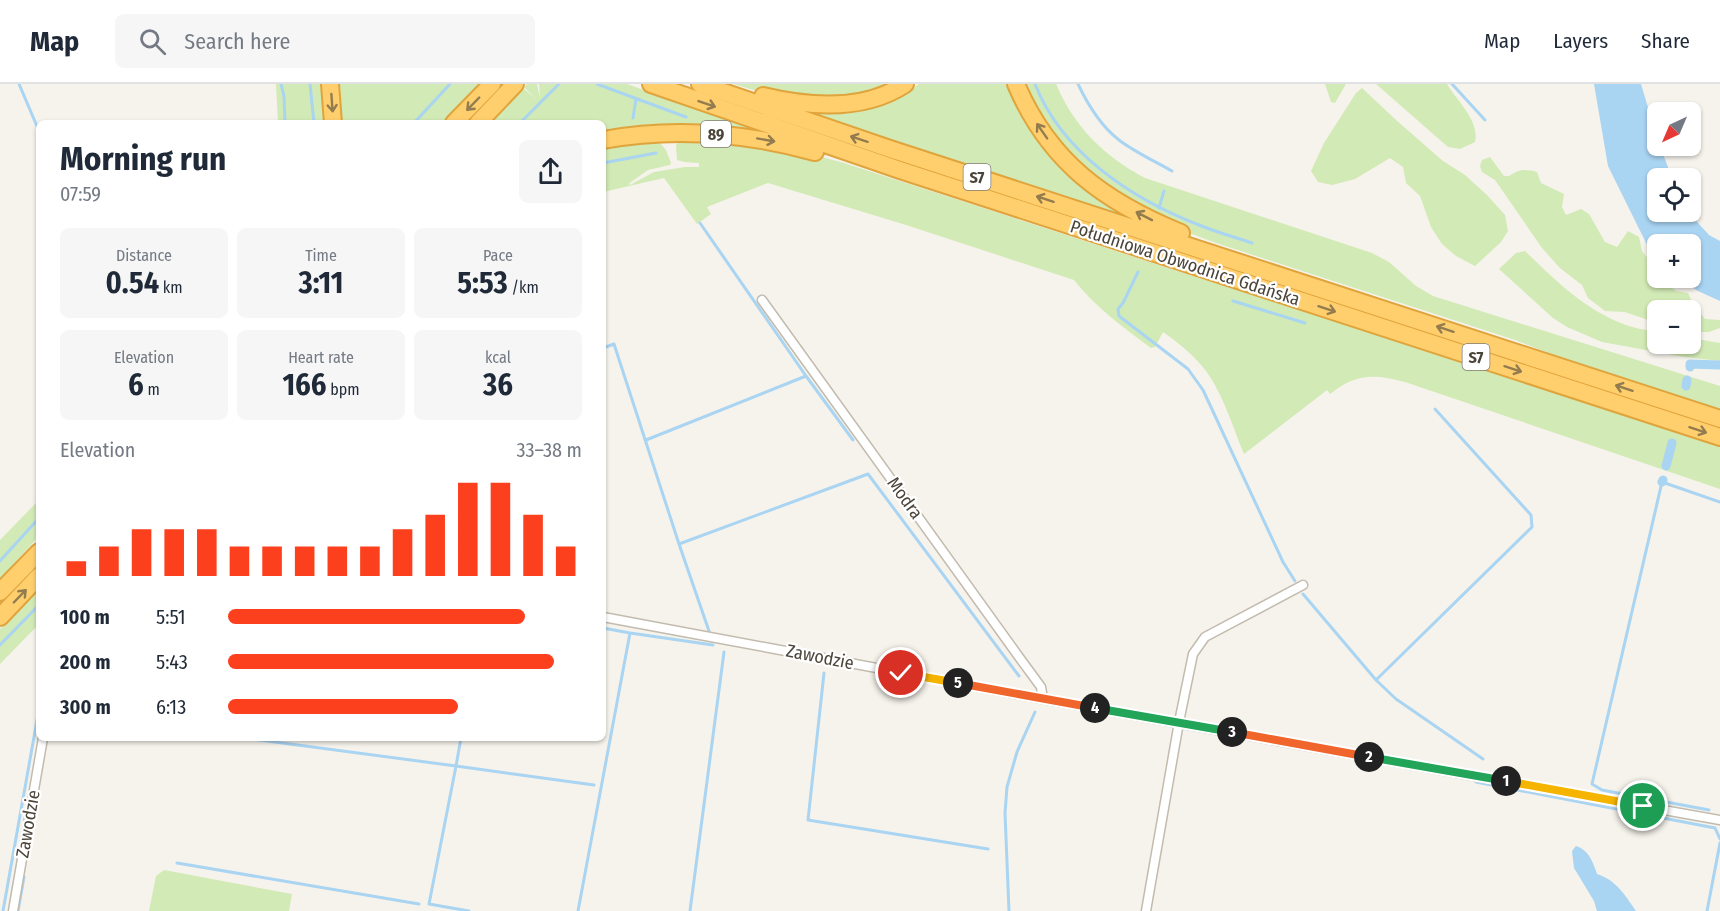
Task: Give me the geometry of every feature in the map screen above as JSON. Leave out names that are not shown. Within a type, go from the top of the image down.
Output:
[{"type":"highway","points":[[330,84],[333,120]]},
{"type":"highway","points":[[457,120],[492,84]]},
{"type":"highway","points":[[481,120],[515,84]]},
{"type":"highway","name":"Południowa Obwodnica Gdańska","points":[[651,84],[900,170],[1720,437]]},
{"type":"highway","points":[[707,87],[807,105],[846,104],[876,97],[904,84]]},
{"type":"highway","points":[[1016,84],[1032,116],[1051,144],[1065,161],[1095,188],[1164,227],[1215,246],[1240,263]]},
{"type":"highway","name":"Południowa Obwodnica Gdańska","points":[[707,87],[880,146],[1720,419]]},
{"type":"highway","name":"89","points":[[606,140],[668,133],[728,135],[788,145],[867,167],[900,170]]},
{"type":"highway","points":[[0,592],[36,555]]},
{"type":"highway","points":[[0,617],[36,579]]},
{"type":"street","name":"Modra","points":[[762,300],[1020,657],[1041,687],[1043,699]]},
{"type":"street","points":[[1146,911],[1193,654],[1205,636],[1303,585]]},
{"type":"street","name":"Zawodzie","points":[[606,618],[1179,722]]},
{"type":"street","points":[[1179,722],[1720,820]]},
{"type":"street","name":"Zawodzie","points":[[13,911],[42,741]]},
{"type":"green space","points":[[276,84],[325,84],[329,120],[278,120]]},
{"type":"green space","points":[[334,84],[483,84],[449,120],[337,120]]},
{"type":"green space","points":[[527,84],[537,84],[540,98],[539,84],[627,84],[768,134],[606,136],[606,120],[488,120],[521,86],[537,100],[524,87]]},
{"type":"green space","points":[[733,84],[895,84],[853,100],[764,93]]},
{"type":"green space","points":[[919,84],[1010,84],[1121,212],[1120,215],[815,115],[815,113],[843,112],[869,107],[895,98]]},
{"type":"green space","points":[[1022,84],[1056,84],[1072,114],[1092,139],[1116,160],[1145,178],[1372,253],[1389,262],[1416,286],[1433,296],[1720,386],[1720,410],[1189,233],[1119,198],[1059,144]]},
{"type":"green space","points":[[1325,84],[1346,84],[1335,103],[1331,102]]},
{"type":"green space","points":[[1376,84],[1447,84],[1471,119],[1476,134],[1475,142],[1460,149],[1448,147]]},
{"type":"green space","points":[[1362,88],[1443,161],[1465,175],[1505,215],[1508,231],[1501,242],[1475,266],[1456,256],[1442,244],[1431,227],[1420,196],[1406,183],[1403,167],[1390,158],[1355,179],[1332,185],[1318,182],[1311,171],[1324,143],[1356,93]]},
{"type":"green space","points":[[710,138],[818,156],[844,163],[1199,278],[1288,304],[1720,446],[1720,489],[1405,382],[1375,377],[1348,382],[1330,394],[1327,390],[1244,454],[1221,397],[1209,375],[1197,361],[1163,332],[1155,347],[1151,348],[1100,308],[1074,280],[768,183],[707,207],[711,214],[697,224],[664,178],[606,191],[606,145],[659,142],[666,150],[670,165],[648,170],[630,185],[654,172],[699,167],[699,163],[677,160],[676,145],[681,139]]},
{"type":"green space","points":[[1490,157],[1504,176],[1523,170],[1537,172],[1541,183],[1564,194],[1562,207],[1566,215],[1581,209],[1589,214],[1605,242],[1617,247],[1628,231],[1639,237],[1642,251],[1647,258],[1647,288],[1672,288],[1688,293],[1691,300],[1647,300],[1647,320],[1625,312],[1605,311],[1588,298],[1582,285],[1560,268],[1542,248],[1495,180],[1482,172],[1480,166],[1482,160]]},
{"type":"green space","points":[[1525,251],[1570,292],[1607,317],[1625,325],[1647,330],[1647,350],[1602,342],[1567,327],[1553,318],[1499,269],[1516,253]]},
{"type":"green space","points":[[1701,314],[1705,319],[1720,320],[1720,328],[1701,332]]},
{"type":"green space","points":[[1701,340],[1720,343],[1720,361],[1668,354],[1701,354]]},
{"type":"green space","points":[[36,503],[36,539],[0,579],[0,540]]},
{"type":"green space","points":[[36,591],[36,627],[0,664],[0,629]]},
{"type":"green space","points":[[164,870],[292,894],[289,911],[149,911],[156,876]]},
{"type":"water","points":[[1594,84],[1641,84],[1647,104],[1647,156],[1664,156],[1668,168],[1647,168],[1647,222],[1697,222],[1709,235],[1720,241],[1720,301],[1693,288],[1701,288],[1701,234],[1647,234],[1647,245],[1608,166]]},
{"type":"water","points":[[1576,846],[1587,853],[1597,874],[1615,884],[1636,911],[1597,911],[1594,901],[1574,868],[1572,851]]},
{"type":"waterway","points":[[19,84],[36,124]]},
{"type":"waterway","points":[[281,84],[285,120]]},
{"type":"waterway","points":[[310,84],[314,120]]},
{"type":"waterway","points":[[417,120],[450,84]]},
{"type":"waterway","points":[[523,120],[559,84]]},
{"type":"waterway","points":[[597,84],[686,117]]},
{"type":"waterway","points":[[1035,84],[1047,109],[1063,131],[1102,171],[1149,202],[1205,228],[1252,243]]},
{"type":"waterway","points":[[1078,84],[1096,115],[1112,134],[1131,148],[1172,171]]},
{"type":"waterway","points":[[1452,84],[1485,120]]},
{"type":"waterway","points":[[633,118],[636,99]]},
{"type":"waterway","points":[[606,162],[656,153]]},
{"type":"waterway","points":[[1159,208],[1164,191]]},
{"type":"waterway","points":[[700,223],[853,440]]},
{"type":"waterway","points":[[1138,272],[1118,309],[1119,316],[1188,369],[1203,390],[1283,562],[1295,581]]},
{"type":"waterway","points":[[1233,301],[1305,323]]},
{"type":"waterway","points":[[606,347],[614,344],[709,631]]},
{"type":"waterway","points":[[1690,367],[1690,364],[1720,365]]},
{"type":"waterway","points":[[646,440],[806,376]]},
{"type":"waterway","points":[[1686,386],[1687,380]]},
{"type":"waterway","points":[[1376,680],[1532,527],[1531,515],[1435,409]]},
{"type":"waterway","points":[[1666,466],[1672,443]]},
{"type":"waterway","points":[[679,544],[868,474],[1019,676]]},
{"type":"waterway","points":[[1709,810],[1602,790],[1592,784],[1662,482],[1720,502]]},
{"type":"waterway","points":[[0,561],[36,521]]},
{"type":"waterway","points":[[1303,594],[1376,680],[1396,699],[1483,759]]},
{"type":"waterway","points":[[0,645],[36,608]]},
{"type":"waterway","points":[[606,629],[630,633]]},
{"type":"waterway","points":[[578,911],[630,633],[713,645]]},
{"type":"waterway","points":[[690,911],[724,652]]},
{"type":"waterway","points":[[824,673],[808,820],[988,849]]},
{"type":"waterway","points":[[1009,911],[1005,813],[1007,787],[1017,752],[1035,712]]},
{"type":"waterway","points":[[3,911],[36,726]]},
{"type":"waterway","points":[[268,741],[456,766],[460,741]]},
{"type":"waterway","points":[[469,911],[429,904],[456,766],[594,785]]},
{"type":"waterway","points":[[1476,782],[1715,828],[1720,839]]},
{"type":"waterway","points":[[1707,911],[1720,843]]},
{"type":"waterway","points":[[177,863],[419,904]]},
{"type":"waterway","points":[[18,911],[24,877]]},
{"type":"route","points":[[901,673],[1643,806]]}]
